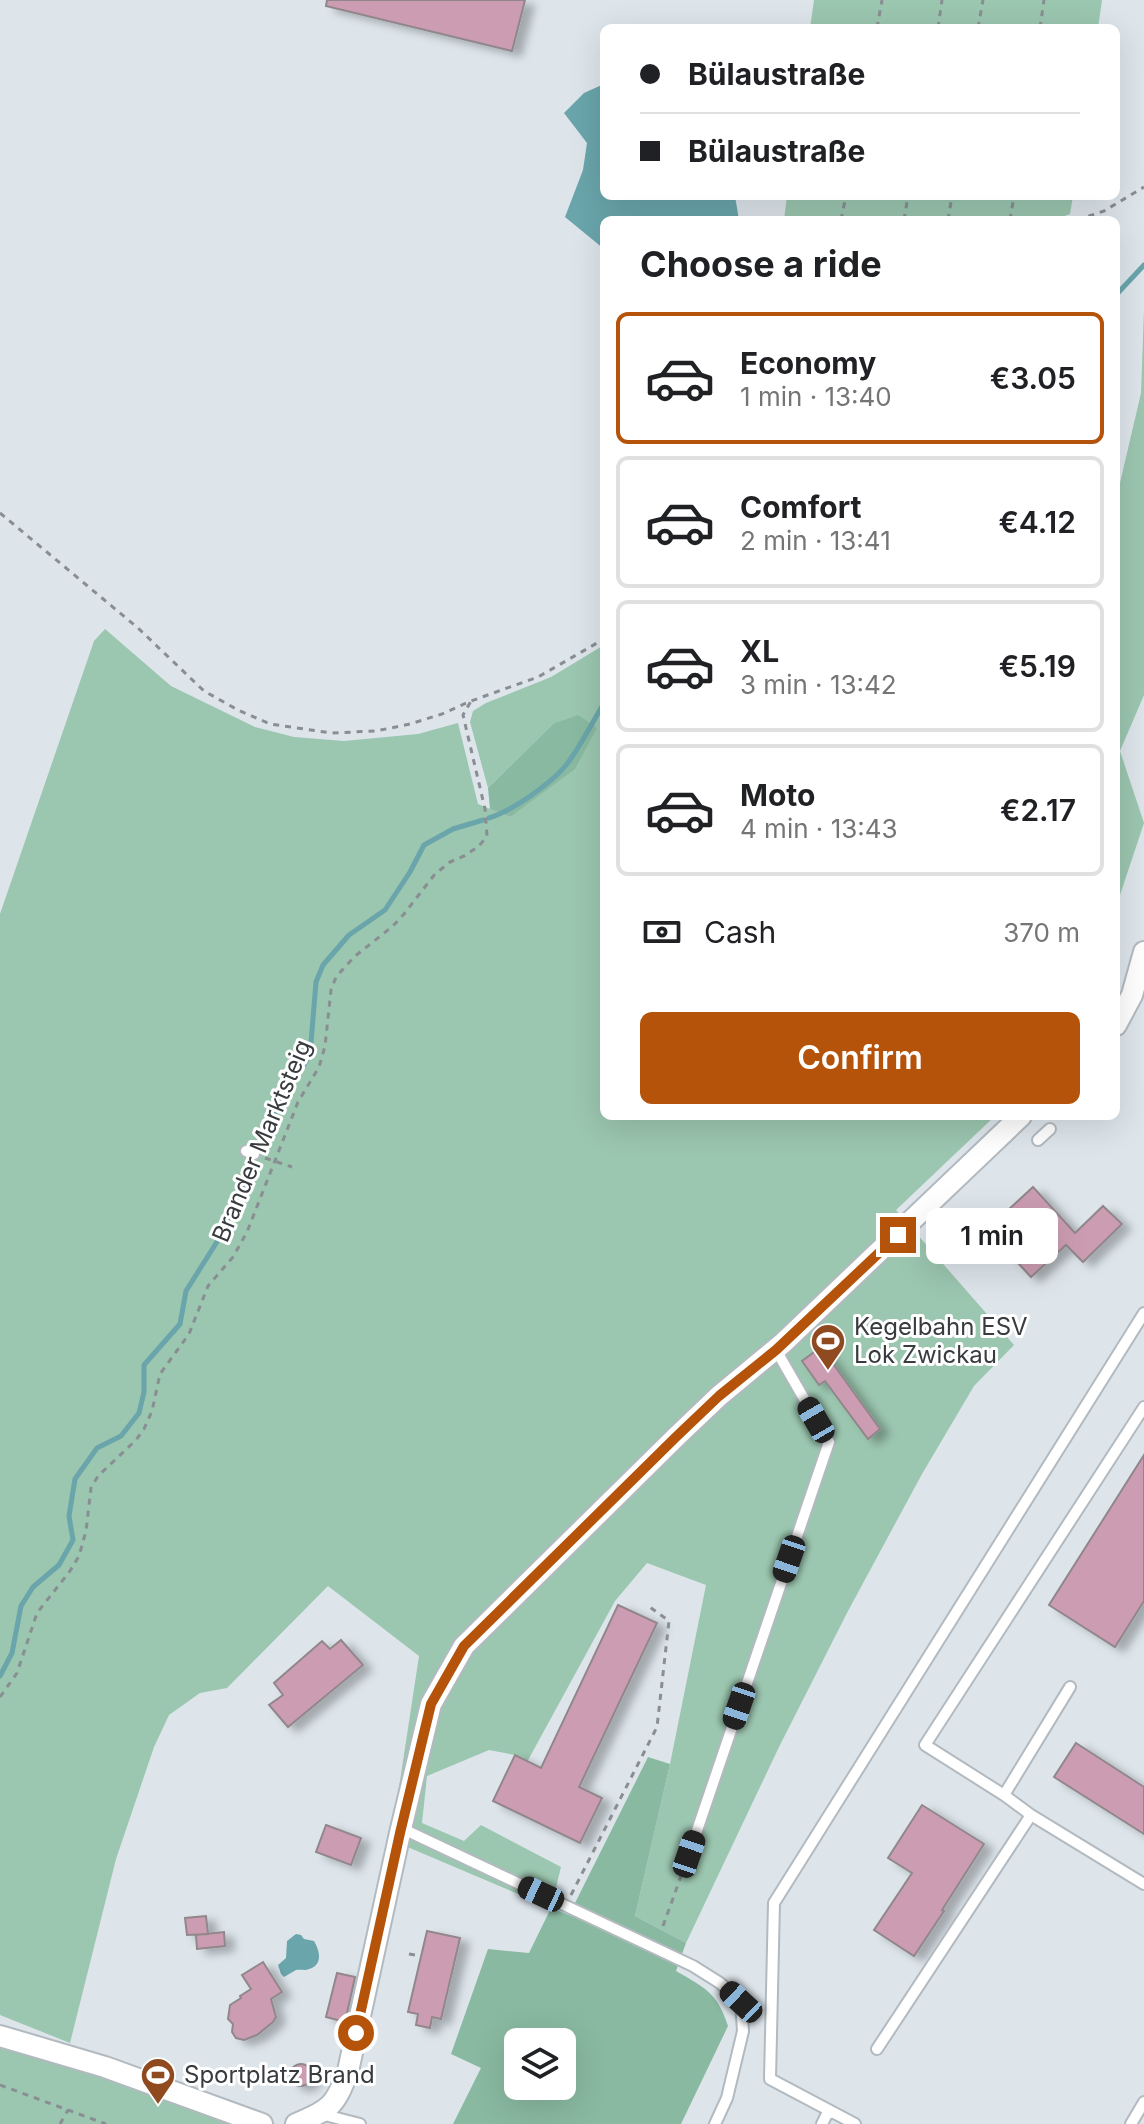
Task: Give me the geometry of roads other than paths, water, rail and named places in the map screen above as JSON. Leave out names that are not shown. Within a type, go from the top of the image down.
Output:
[{"type":"street","points":[[1120,1018],[1132,995],[1144,952]]},
{"type":"street","points":[[296,2124],[321,2114],[338,2098],[348,2071],[431,1704],[464,1646],[719,1396],[776,1350],[1017,1120]]},
{"type":"street","points":[[0,2036],[105,2067],[262,2124]]},
{"type":"lane","points":[[1038,1140],[1050,1129]]},
{"type":"lane","points":[[855,2124],[770,2079],[774,1903],[1144,1313]]},
{"type":"lane","points":[[689,1854],[829,1442],[776,1350]]},
{"type":"lane","points":[[1144,1407],[925,1745],[1144,1884]]},
{"type":"lane","points":[[1004,1795],[1070,1687]]},
{"type":"lane","points":[[877,2049],[1031,1815]]},
{"type":"lane","points":[[401,1828],[693,1966],[720,1983],[741,2002],[743,2031],[727,2098],[715,2124]]},
{"type":"lane","points":[[1131,2124],[1144,2102]]},
{"type":"lane","points":[[822,2124],[829,2110]]},
{"type":"lane","points":[[321,2114],[360,2124]]},
{"type":"water","points":[[600,86],[600,200],[736,200],[738,216],[600,216],[600,246],[565,217],[583,170],[587,143],[564,113],[584,93]]},
{"type":"water","points":[[296,1934],[314,1941],[319,1953],[318,1961],[313,1967],[296,1970],[284,1977],[278,1965],[286,1958],[287,1941]]},
{"type":"waterway","points":[[1120,291],[1144,265]]},
{"type":"waterway","points":[[489,818],[520,803],[560,771],[600,710]]},
{"type":"waterway","points":[[261,1145],[276,1109],[310,1055],[316,982],[323,965],[349,935],[385,910],[424,845],[453,829],[483,820]]},
{"type":"waterway","points":[[0,1676],[12,1653],[21,1606],[33,1587],[59,1565],[73,1540],[69,1516],[75,1479],[97,1448],[121,1436],[139,1413],[144,1392],[144,1365],[180,1324],[186,1291],[220,1237],[253,1162]]},
{"type":"place","name":"Kegelbahn ESV Lok Zwickau","points":[[828,1372]]},
{"type":"place","name":"Sportplatz Brand","points":[[158,2106]]}]
